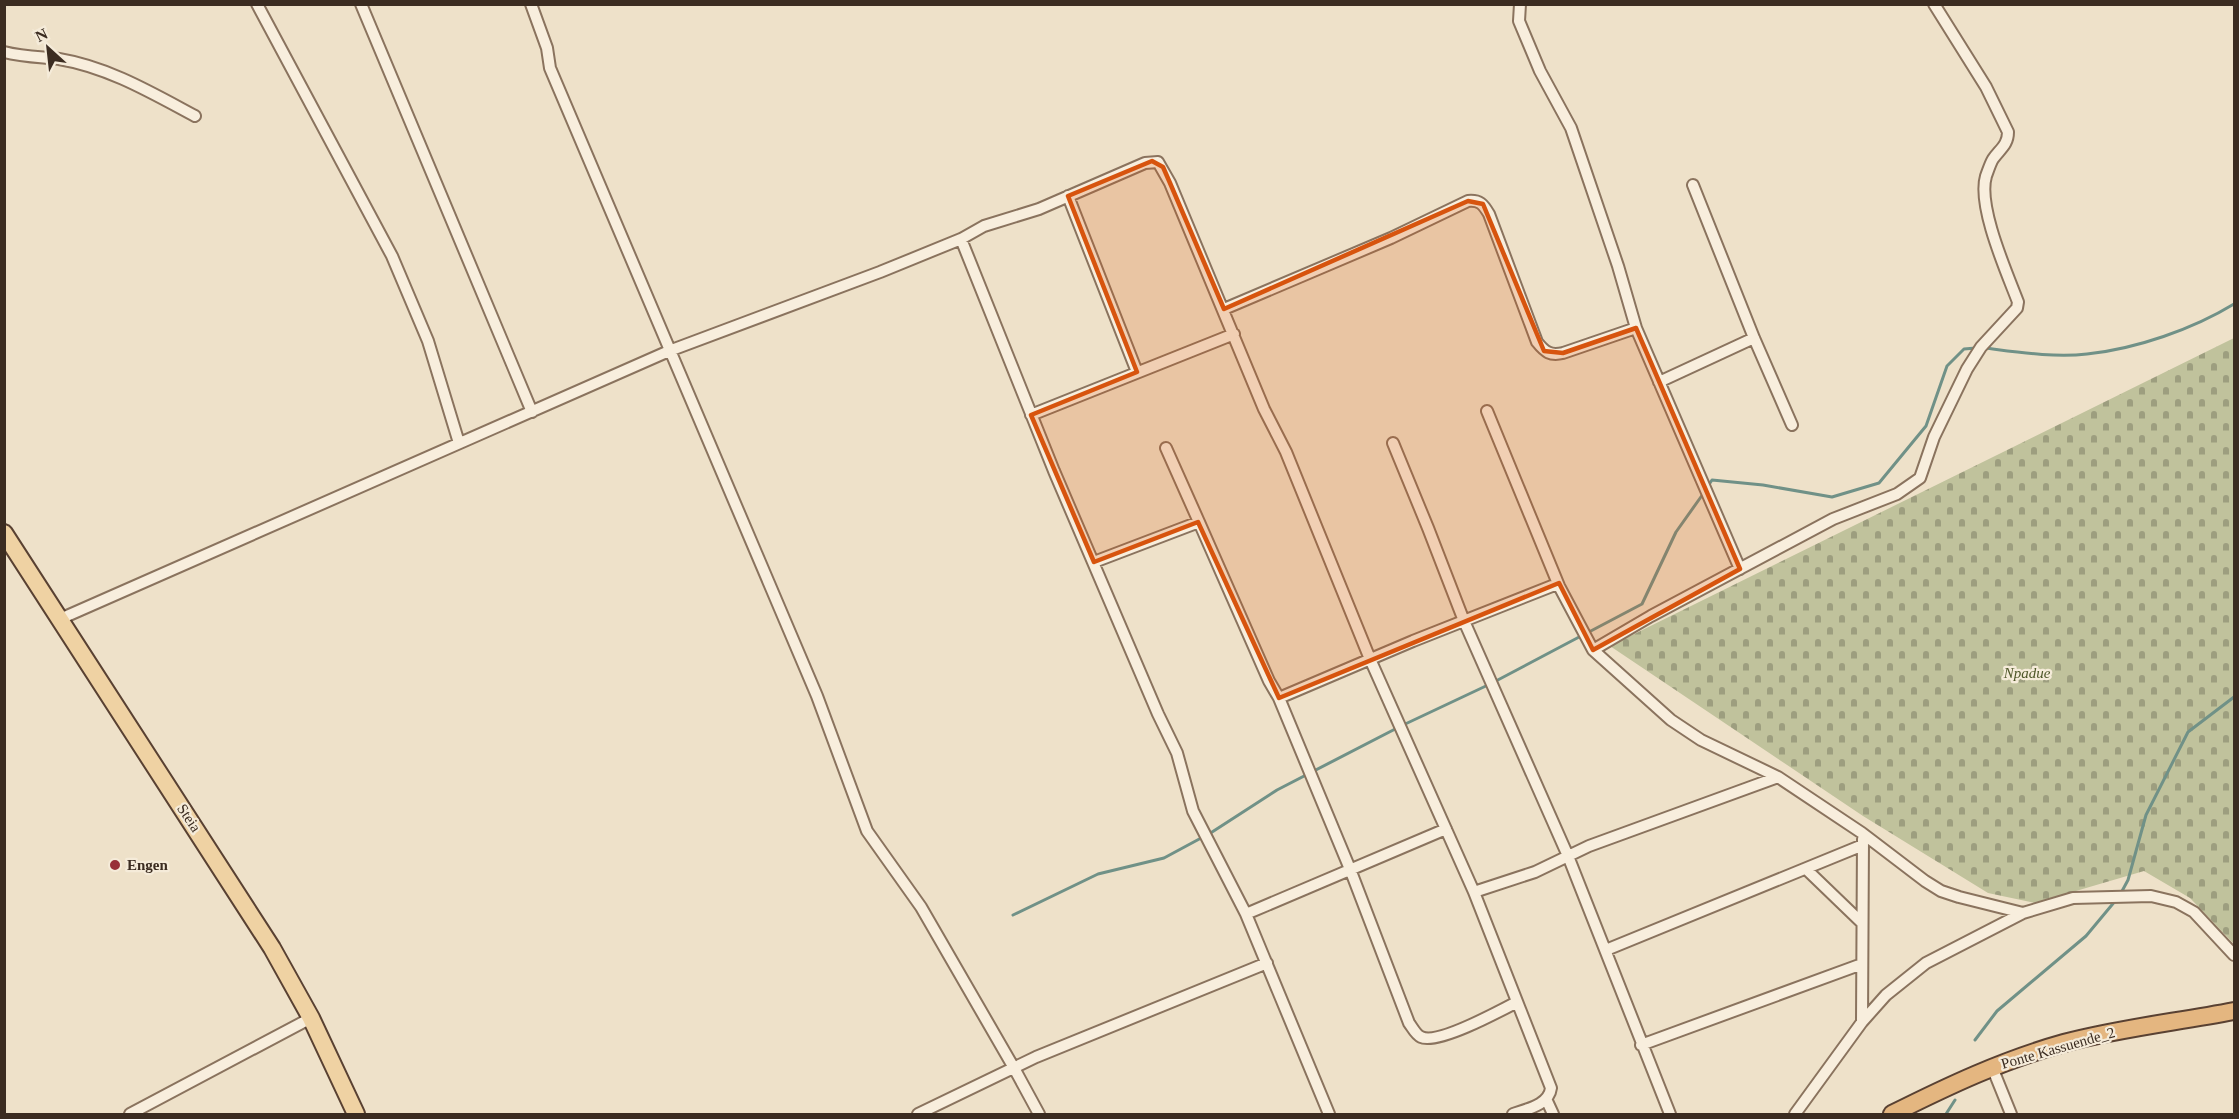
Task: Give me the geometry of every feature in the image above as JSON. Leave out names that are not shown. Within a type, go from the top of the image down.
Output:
[{"type":"highway","name":"Ponte Kassuende_2","points":[[1892,1114],[1992,1067],[2077,1040],[2235,1011]]},
{"type":"main road","name":"Steia","points":[[4,533],[272,948],[311,1018],[356,1114]]},
{"type":"street","points":[[257,4],[392,256],[428,341],[459,443]]},
{"type":"street","points":[[362,4],[532,412]]},
{"type":"street","points":[[531,4],[547,48],[550,68],[809,677],[867,831],[921,908],[1039,1114]]},
{"type":"street","points":[[1520,4],[1520,21],[1540,71],[1571,128],[1618,266],[1636,328],[1740,569]]},
{"type":"street","points":[[1593,651],[1651,616],[1833,519],[1897,494],[1920,478],[1934,438],[1967,369],[1981,347],[2017,308],[2018,302],[1988,217],[1985,199],[1985,179],[1993,159],[2008,140],[2008,132],[1986,87],[1934,4]]},
{"type":"street","points":[[4,52],[60,60],[130,81],[195,117]]},
{"type":"street","points":[[60,619],[669,351],[880,272],[961,239],[994,222],[1039,208],[1145,163],[1158,162],[1170,183],[1224,309],[1264,410],[1286,452],[1370,659],[1474,892],[1551,1088],[1551,1095],[1547,1101],[1513,1114]]},
{"type":"street","points":[[1694,185],[1754,338],[1792,425]]},
{"type":"street","points":[[1068,196],[1137,372]]},
{"type":"street","points":[[1224,309],[1391,238],[1468,201],[1476,200],[1483,204],[1490,214],[1537,342],[1544,351],[1553,355],[1563,353],[1636,328]]},
{"type":"street","points":[[961,239],[1031,415],[1154,705],[1171,737],[1193,811],[1246,914],[1329,1114]]},
{"type":"street","points":[[1031,415],[1234,334]]},
{"type":"street","points":[[1659,382],[1754,338]]},
{"type":"street","points":[[1487,411],[1559,586],[1593,651],[1671,720],[1694,735],[1778,777],[1862,833],[1941,891],[2023,913]]},
{"type":"street","points":[[1393,443],[1464,621],[1568,856],[1670,1114]]},
{"type":"street","points":[[1166,448],[1269,681],[1279,698],[1350,869],[1409,1023],[1421,1037],[1433,1039],[1517,1002]]},
{"type":"street","points":[[1094,562],[1198,522]]},
{"type":"street","points":[[1279,698],[1464,621],[1552,586],[1559,586]]},
{"type":"street","points":[[1474,892],[1535,872],[1568,856],[1653,822],[1778,777]]},
{"type":"street","points":[[1246,914],[1446,829]]},
{"type":"street","points":[[1862,833],[1862,1022]]},
{"type":"street","points":[[1606,950],[1863,845]]},
{"type":"street","points":[[1806,869],[1861,922]]},
{"type":"street","points":[[1795,1114],[1862,1022],[1886,994],[1926,963],[2023,913],[2073,898],[2151,896],[2176,902],[2194,912],[2235,955]]},
{"type":"street","points":[[918,1114],[1014,1068],[1267,963]]},
{"type":"street","points":[[1641,1045],[1862,964]]},
{"type":"street","points":[[130,1114],[311,1018]]},
{"type":"street","points":[[1992,1067],[2011,1114]]},
{"type":"street","points":[[1547,1101],[1553,1114]]},
{"type":"highlighted area","points":[[1152,161],[1163,167],[1224,309],[1468,201],[1483,204],[1544,351],[1563,353],[1636,328],[1740,569],[1593,650],[1559,583],[1279,698],[1198,522],[1094,562],[1031,415],[1137,372],[1068,196]]},
{"type":"green space","name":"Npadue","points":[[2234,338],[2234,944],[2190,898],[2144,871],[2035,903],[1988,893],[1863,816],[1610,646]]},
{"type":"waterway","points":[[1985,348],[2062,355],[2125,348],[2201,322],[2234,304]]},
{"type":"waterway","points":[[1708,486],[1712,480],[1763,485],[1832,497],[1879,483],[1926,426],[1947,366],[1964,349],[1976,348]]},
{"type":"waterway","points":[[1587,633],[1642,604],[1676,532],[1703,494]]},
{"type":"waterway","points":[[1494,682],[1581,636]]},
{"type":"waterway","points":[[1209,834],[1277,790],[1401,726],[1488,685]]},
{"type":"waterway","points":[[2121,893],[2128,880],[2146,815],[2188,732],[2234,697]]},
{"type":"waterway","points":[[1013,915],[1098,874],[1164,858],[1203,837]]},
{"type":"waterway","points":[[1975,1040],[1997,1011],[2086,936],[2116,900]]},
{"type":"waterway","points":[[1946,1114],[1955,1100]]},
{"type":"place","name":"Engen","points":[[115,865]]}]
